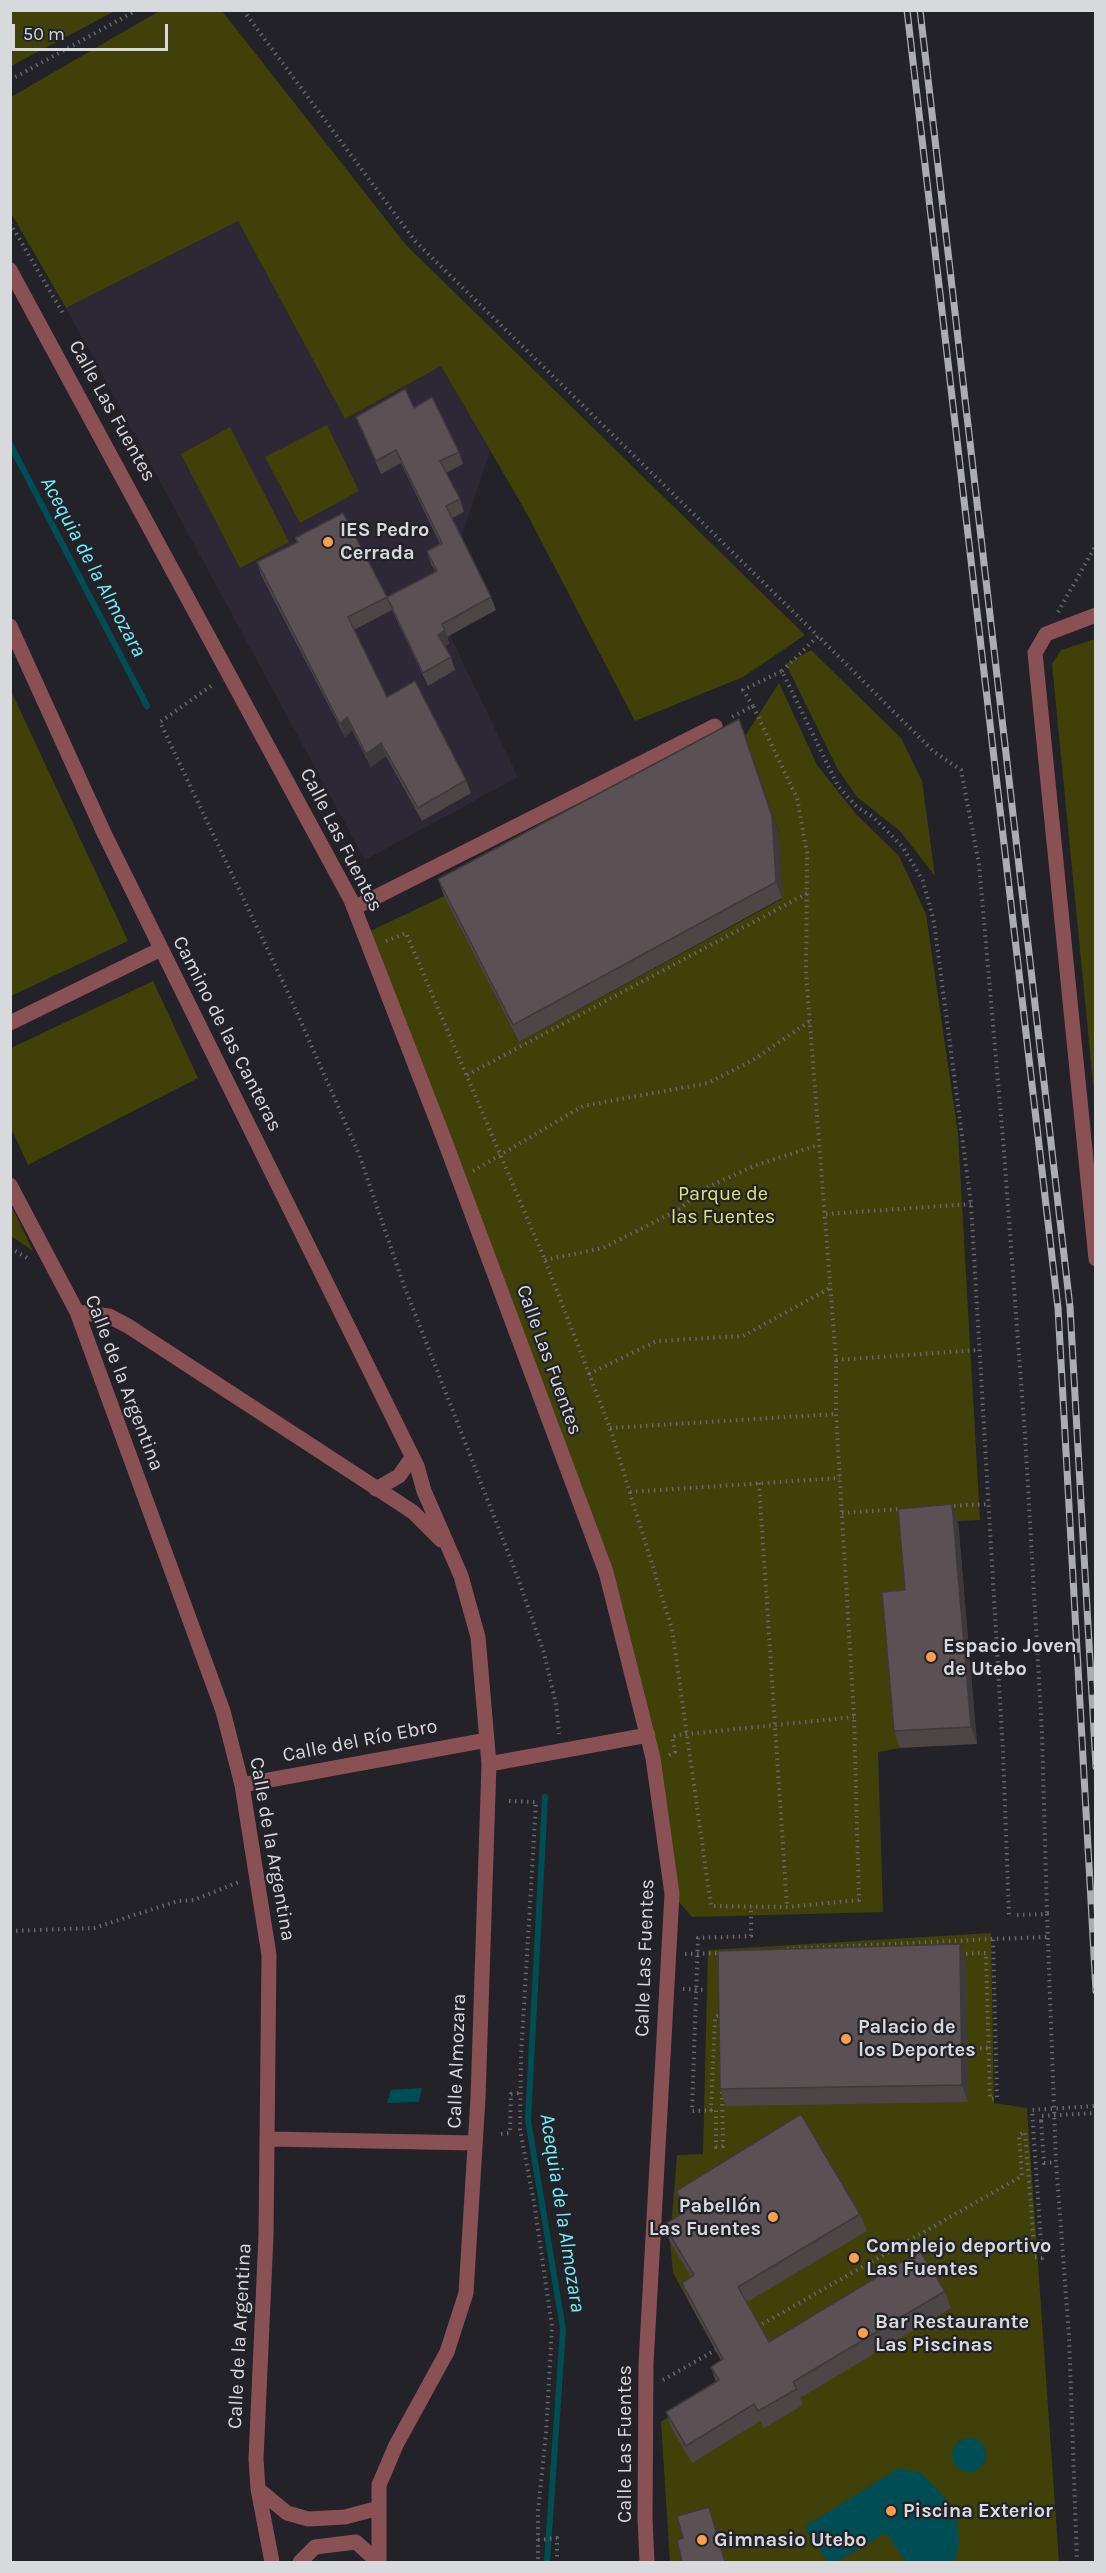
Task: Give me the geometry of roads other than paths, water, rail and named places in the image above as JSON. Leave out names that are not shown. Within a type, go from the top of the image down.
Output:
[{"type":"street","name":"Calle Las Fuentes","points":[[10,270],[354,908],[459,1179],[606,1572],[648,1735],[672,1894],[646,2390],[647,2562]]},
{"type":"street","points":[[1095,615],[1046,634],[1035,653],[1095,1259]]},
{"type":"street","name":"Camino de las Canteras","points":[[10,626],[104,833],[421,1480],[448,1547]]},
{"type":"street","points":[[354,908],[715,726]]},
{"type":"street","points":[[10,1023],[161,949]]},
{"type":"street","name":"Calle de la Argentina","points":[[10,1185],[77,1312],[224,1711],[242,1785],[269,1955],[269,2139],[255,2459],[258,2489],[272,2562]]},
{"type":"street","points":[[77,1312],[109,1316],[128,1326],[396,1501],[427,1525],[448,1547]]},
{"type":"street","points":[[376,1489],[399,1476],[411,1459]]},
{"type":"street","points":[[396,1501],[412,1493],[421,1480]]},
{"type":"street","name":"Calle Almozara","points":[[378,2562],[379,2485],[396,2445],[447,2352],[466,2293],[475,2143],[489,1764],[478,1638],[461,1576],[448,1547]]},
{"type":"street","points":[[489,1764],[648,1735]]},
{"type":"street","name":"Calle del Río Ebro","points":[[242,1785],[487,1740]]},
{"type":"street","points":[[269,2139],[475,2143]]},
{"type":"street","points":[[258,2489],[287,2513],[297,2517],[345,2517],[379,2508]]},
{"type":"street","points":[[300,2562],[315,2547],[356,2542],[378,2562]]},
{"type":"water","points":[[422,2088],[419,2102],[387,2103],[391,2090]]},
{"type":"water","points":[[969,2438],[981,2443],[986,2455],[981,2467],[969,2472],[957,2467],[952,2455],[957,2443]]},
{"type":"water","name":"Piscina Exterior","points":[[899,2468],[921,2473],[949,2502],[957,2521],[959,2540],[956,2558],[951,2562],[906,2562],[886,2533],[836,2562],[828,2562],[804,2527]]},
{"type":"waterway","name":"Acequia de la Almozara","points":[[10,444],[147,706]]},
{"type":"waterway","name":"Acequia de la Almozara","points":[[545,1797],[528,2120],[563,2329],[547,2562]]},
{"type":"railway","points":[[907,10],[1058,1308],[1096,1991]]},
{"type":"railway","points":[[920,10],[1070,1307],[1096,1767]]},
{"type":"place","name":"IES Pedro Cerrada","points":[[328,542]]},
{"type":"place","name":"Espacio Joven de Utebo","points":[[931,1657]]},
{"type":"place","name":"Palacio de los Deportes","points":[[846,2039]]},
{"type":"place","name":"Pabellón Las Fuentes","points":[[773,2217]]},
{"type":"place","name":"Complejo deportivo Las Fuentes","points":[[854,2258]]},
{"type":"place","name":"Bar Restaurante Las Piscinas","points":[[863,2333]]},
{"type":"place","name":"Piscina Exterior","points":[[891,2511]]},
{"type":"place","name":"Gimnasio Utebo","points":[[702,2540]]},
{"type":"park label","name":"Parque de las Fuentes","points":[[723,1206]]}]
